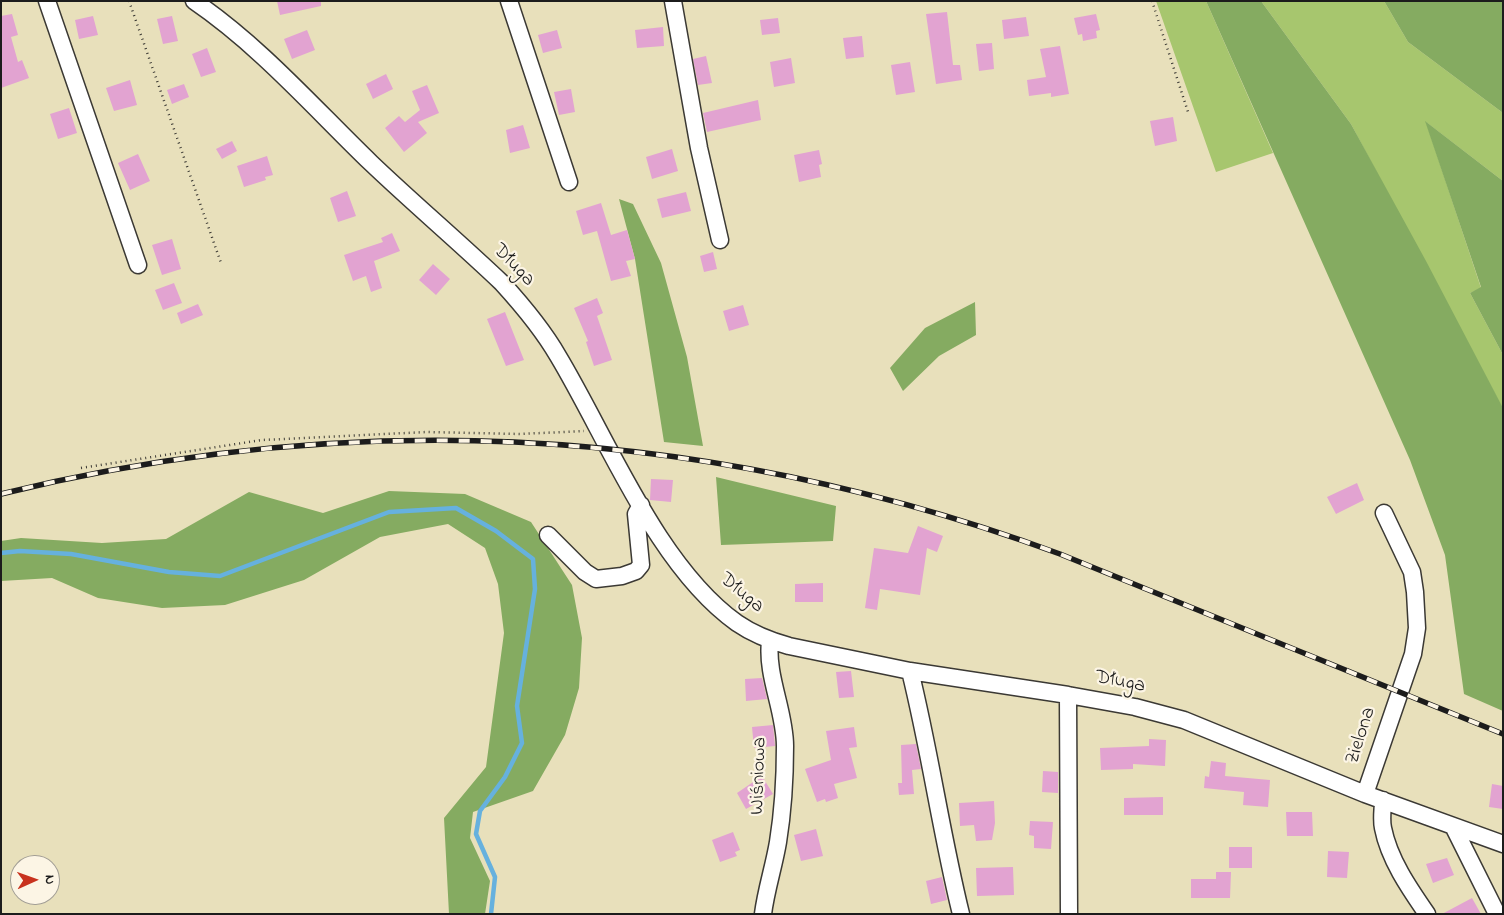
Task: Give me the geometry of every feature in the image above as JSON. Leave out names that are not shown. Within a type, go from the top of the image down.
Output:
[{"type":"street","points":[[46,1],[138,266]]},
{"type":"street","name":"Długa","points":[[194,1],[221,20],[292,84],[372,163],[502,283],[521,304],[557,353],[654,529],[687,573],[715,604],[737,623],[770,641],[910,671],[1135,707],[1184,720],[1365,794],[1503,844]]},
{"type":"street","points":[[508,1],[569,182]]},
{"type":"street","points":[[673,1],[699,148],[720,240]]},
{"type":"street","points":[[548,535],[585,572],[596,578],[622,576],[636,571],[641,565],[636,514],[641,505]]},
{"type":"street","name":"Zielona","points":[[1365,794],[1412,654],[1417,628],[1416,592],[1412,572],[1384,513]]},
{"type":"street","name":"Wiśniowa","points":[[763,914],[778,842],[783,795],[784,761],[781,714],[768,656],[770,641]]},
{"type":"street","points":[[910,671],[921,715],[948,862],[962,914]]},
{"type":"street","points":[[1068,695],[1069,914]]},
{"type":"street","points":[[1383,800],[1382,826],[1386,840],[1403,876],[1427,914]]},
{"type":"street","points":[[1454,826],[1496,914]]},
{"type":"path","points":[[129,1],[221,263]]},
{"type":"path","points":[[1152,1],[1188,115]]},
{"type":"path","points":[[81,468],[262,440],[427,432],[580,433],[596,426]]},
{"type":"green space","points":[[1156,1],[1206,1],[1273,153],[1216,172]]},
{"type":"green space","points":[[1206,1],[1261,1],[1351,124],[1503,408],[1503,711],[1464,694],[1445,555],[1410,460]]},
{"type":"green space","points":[[1261,1],[1384,1],[1408,42],[1503,113],[1503,181],[1426,122],[1481,288],[1470,293],[1503,355],[1503,409],[1351,124]]},
{"type":"green space","points":[[1384,1],[1503,1],[1503,113],[1408,42]]},
{"type":"green space","points":[[1425,121],[1503,181],[1503,355],[1470,293],[1481,287]]},
{"type":"green space","points":[[619,199],[633,204],[661,263],[687,357],[703,446],[664,442],[635,259]]},
{"type":"green space","points":[[975,302],[976,335],[939,356],[903,391],[890,368],[925,328]]},
{"type":"green space","points":[[716,477],[836,506],[833,541],[721,545]]},
{"type":"green space","points":[[389,491],[465,494],[531,522],[572,585],[582,638],[579,688],[565,735],[533,791],[473,812],[470,838],[490,881],[485,914],[449,914],[444,818],[486,767],[504,633],[498,584],[485,548],[448,524],[380,537],[304,580],[225,605],[162,608],[98,598],[52,578],[1,581],[1,541],[21,538],[102,543],[166,539],[249,492],[323,513]]},
{"type":"building","points":[[277,1],[321,1],[321,6],[280,15]]},
{"type":"building","points":[[947,12],[953,65],[960,65],[962,80],[936,84],[926,14]]},
{"type":"building","points":[[12,14],[18,35],[11,37],[18,62],[22,60],[29,78],[1,88],[1,16]]},
{"type":"building","points":[[1096,14],[1100,30],[1096,31],[1097,38],[1083,41],[1082,34],[1078,35],[1074,18]]},
{"type":"building","points":[[93,16],[98,35],[79,39],[75,20]]},
{"type":"building","points":[[172,16],[178,41],[163,44],[157,19]]},
{"type":"building","points":[[1026,17],[1029,36],[1004,39],[1002,20]]},
{"type":"building","points":[[778,18],[780,33],[762,35],[760,20]]},
{"type":"building","points":[[663,27],[664,46],[637,48],[635,30]]},
{"type":"building","points":[[307,30],[315,50],[292,59],[284,39]]},
{"type":"building","points":[[557,30],[562,48],[543,53],[538,35]]},
{"type":"building","points":[[862,36],[864,57],[846,59],[843,38]]},
{"type":"building","points":[[992,43],[994,69],[979,71],[976,44]]},
{"type":"building","points":[[1060,46],[1069,94],[1051,97],[1051,93],[1029,96],[1027,80],[1046,77],[1040,49]]},
{"type":"building","points":[[207,48],[216,72],[201,77],[192,54]]},
{"type":"building","points":[[706,56],[712,83],[698,85],[693,59]]},
{"type":"building","points":[[791,58],[795,83],[774,87],[770,62]]},
{"type":"building","points":[[910,62],[915,92],[896,95],[891,65]]},
{"type":"building","points":[[386,74],[393,89],[373,99],[366,84]]},
{"type":"building","points":[[130,80],[137,105],[114,111],[106,88]]},
{"type":"building","points":[[184,84],[189,97],[172,104],[167,90]]},
{"type":"building","points":[[427,85],[439,113],[418,122],[427,133],[404,152],[385,128],[399,116],[405,122],[420,110],[412,91]]},
{"type":"building","points":[[571,89],[575,112],[559,115],[554,92]]},
{"type":"building","points":[[758,100],[761,120],[707,132],[703,113]]},
{"type":"building","points":[[69,108],[77,133],[58,139],[50,114]]},
{"type":"building","points":[[1173,117],[1177,141],[1155,146],[1150,121]]},
{"type":"building","points":[[523,125],[530,148],[510,153],[506,130]]},
{"type":"building","points":[[232,141],[237,151],[222,159],[216,149]]},
{"type":"building","points":[[672,149],[678,171],[652,179],[646,157]]},
{"type":"building","points":[[819,150],[822,164],[819,165],[821,177],[799,182],[794,155]]},
{"type":"building","points":[[138,154],[150,181],[130,190],[118,163]]},
{"type":"building","points":[[267,156],[273,175],[265,177],[266,180],[244,187],[237,166]]},
{"type":"building","points":[[347,191],[356,216],[338,222],[330,198]]},
{"type":"building","points":[[686,192],[691,211],[662,218],[657,199]]},
{"type":"building","points":[[601,203],[611,235],[627,230],[635,259],[626,261],[631,276],[611,281],[597,231],[583,235],[576,211]]},
{"type":"building","points":[[392,233],[400,251],[374,261],[382,288],[371,292],[366,276],[353,281],[344,255],[383,242],[381,238]]},
{"type":"building","points":[[172,239],[181,269],[162,275],[152,245]]},
{"type":"building","points":[[713,252],[717,269],[704,272],[700,256]]},
{"type":"building","points":[[433,264],[450,279],[436,295],[419,280]]},
{"type":"building","points":[[174,283],[182,303],[163,310],[155,290]]},
{"type":"building","points":[[597,298],[603,313],[597,316],[612,360],[594,366],[586,342],[588,341],[574,308]]},
{"type":"building","points":[[198,304],[203,315],[181,324],[177,313]]},
{"type":"building","points":[[743,305],[749,325],[729,331],[723,311]]},
{"type":"building","points":[[505,312],[524,360],[506,366],[487,319]]},
{"type":"building","points":[[651,479],[673,480],[671,502],[650,500]]},
{"type":"building","points":[[1357,483],[1364,500],[1336,514],[1327,497]]},
{"type":"building","points":[[918,526],[943,536],[937,552],[927,548],[920,595],[880,589],[877,610],[865,608],[874,548],[908,553]]},
{"type":"building","points":[[823,583],[823,602],[795,602],[795,584]]},
{"type":"building","points":[[851,671],[854,697],[839,698],[836,672]]},
{"type":"building","points":[[762,678],[767,699],[746,701],[745,679]]},
{"type":"building","points":[[773,725],[775,746],[754,748],[752,727]]},
{"type":"building","points":[[854,727],[857,747],[849,748],[857,778],[834,784],[838,798],[826,802],[825,799],[817,802],[805,769],[831,760],[826,731]]},
{"type":"building","points":[[1149,739],[1166,740],[1165,766],[1133,764],[1133,769],[1101,770],[1100,748],[1149,746]]},
{"type":"building","points":[[916,744],[921,769],[912,770],[914,794],[899,795],[898,783],[902,783],[901,745]]},
{"type":"building","points":[[1211,761],[1226,763],[1225,776],[1270,780],[1268,807],[1243,805],[1244,792],[1204,788],[1205,776],[1209,777]]},
{"type":"building","points":[[1043,771],[1058,772],[1058,793],[1042,792]]},
{"type":"building","points":[[762,776],[773,794],[746,809],[737,793]]},
{"type":"building","points":[[1492,784],[1503,786],[1503,809],[1489,807]]},
{"type":"building","points":[[1163,797],[1163,815],[1124,815],[1124,798]]},
{"type":"building","points":[[994,801],[995,823],[992,840],[976,841],[974,825],[960,826],[959,803]]},
{"type":"building","points":[[1286,812],[1312,812],[1313,836],[1287,836]]},
{"type":"building","points":[[1030,821],[1053,822],[1051,849],[1034,848],[1034,836],[1029,835]]},
{"type":"building","points":[[816,829],[823,856],[801,861],[794,835]]},
{"type":"building","points":[[733,832],[740,850],[735,852],[737,856],[720,862],[712,840]]},
{"type":"building","points":[[1229,847],[1252,847],[1252,868],[1229,868]]},
{"type":"building","points":[[1328,851],[1349,852],[1347,878],[1327,877]]},
{"type":"building","points":[[1447,858],[1454,875],[1433,883],[1426,864]]},
{"type":"building","points":[[1013,867],[1014,895],[977,896],[976,868]]},
{"type":"building","points":[[1216,872],[1231,872],[1230,898],[1191,898],[1191,879],[1216,879]]},
{"type":"building","points":[[942,877],[947,900],[931,904],[926,881]]},
{"type":"building","points":[[1472,898],[1481,914],[1442,914]]},
{"type":"waterway","points":[[1,553],[20,551],[71,554],[169,572],[220,576],[389,512],[456,508],[496,531],[533,559],[535,589],[517,706],[522,743],[505,777],[480,811],[476,834],[495,877],[491,914]]},
{"type":"railway","points":[[1,494],[135,466],[269,448],[402,441],[535,443],[667,456],[799,479],[930,511],[1060,554],[1503,734]]}]
